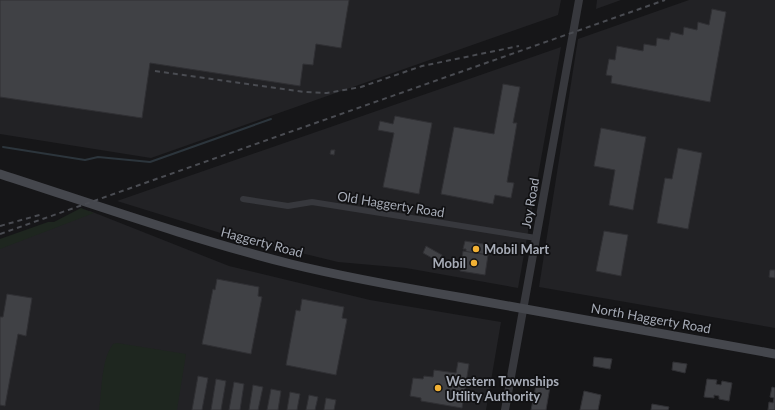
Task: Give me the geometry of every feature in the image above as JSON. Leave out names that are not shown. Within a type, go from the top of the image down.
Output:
[{"type":"main road","name":"Haggerty Road","points":[[0,174],[198,238],[273,259],[338,275],[523,310]]},
{"type":"main road","name":"North Haggerty Road","points":[[523,310],[775,354]]},
{"type":"street","name":"Joy Road","points":[[505,410],[579,0]]},
{"type":"street","name":"Old Haggerty Road","points":[[243,199],[288,206],[312,202],[536,238]]},
{"type":"shaded area","points":[[0,0],[561,0],[558,15],[151,158],[0,134]]},
{"type":"shaded area","points":[[597,0],[621,0],[596,9]]},
{"type":"shaded area","points":[[689,0],[775,0],[775,328],[539,287],[578,39]]},
{"type":"shaded area","points":[[561,47],[518,288],[406,268],[338,262],[227,235],[117,201]]},
{"type":"shaded area","points":[[81,208],[94,213],[0,249],[0,239],[48,222],[54,222]]},
{"type":"shaded area","points":[[90,211],[229,266],[370,300],[501,322],[486,410],[0,410],[0,244]]},
{"type":"shaded area","points":[[117,343],[186,354],[177,410],[99,410],[106,358],[113,344]]},
{"type":"building","points":[[0,0],[349,0],[341,48],[316,44],[313,65],[303,64],[300,86],[150,63],[142,118],[0,97]]},
{"type":"building","points":[[712,9],[726,12],[710,102],[611,83],[612,76],[606,75],[609,59],[615,60],[617,46],[643,51],[644,44],[656,46],[657,38],[669,40],[671,32],[683,35],[684,27],[697,30],[698,22],[709,25]]},
{"type":"building","points":[[503,84],[520,87],[513,123],[517,123],[507,182],[514,183],[511,198],[495,195],[493,204],[441,194],[454,127],[494,134]]},
{"type":"building","points":[[395,116],[432,123],[419,194],[383,187],[394,133],[378,130],[380,121],[393,124]]},
{"type":"building","points":[[601,128],[646,137],[633,210],[609,205],[615,170],[594,166]]},
{"type":"building","points":[[678,148],[702,153],[688,229],[657,223],[665,178],[672,179]]},
{"type":"building","points":[[331,150],[335,150],[334,155],[330,154]]},
{"type":"building","points":[[604,231],[628,235],[621,276],[596,271]]},
{"type":"building","points":[[465,241],[489,245],[487,255],[466,252],[466,249],[463,249]]},
{"type":"building","points":[[426,246],[442,255],[439,262],[423,253]]},
{"type":"building","points":[[463,251],[488,255],[485,275],[460,271]]},
{"type":"building","points":[[770,270],[775,270],[775,278],[769,277]]},
{"type":"building","points":[[217,279],[259,287],[258,296],[262,297],[251,354],[202,344],[213,289],[215,290]]},
{"type":"building","points":[[7,294],[32,298],[26,336],[18,334],[5,406],[0,405],[0,317],[3,317]]},
{"type":"building","points":[[302,299],[344,307],[342,318],[347,319],[336,375],[286,365],[296,310],[300,311]]},
{"type":"building","points":[[594,357],[612,359],[610,369],[593,366]]},
{"type":"building","name":"Western Townships Utility Authority","points":[[458,362],[469,364],[462,408],[421,401],[421,398],[410,396],[413,378],[423,379],[424,376],[433,377],[434,370],[456,373]]},
{"type":"building","points":[[673,362],[687,364],[685,373],[672,370]]},
{"type":"building","points":[[198,376],[208,378],[202,410],[192,410]]},
{"type":"building","points":[[216,379],[226,381],[221,410],[211,410]]},
{"type":"building","points":[[707,379],[717,380],[716,384],[721,385],[722,381],[732,383],[729,401],[719,399],[719,396],[714,395],[714,398],[704,397]]},
{"type":"building","points":[[234,382],[244,384],[240,410],[229,410]]},
{"type":"building","points":[[253,385],[263,387],[258,410],[249,410]]},
{"type":"building","points":[[536,385],[550,387],[546,410],[531,410]]},
{"type":"building","points":[[772,387],[775,388],[775,410],[768,410],[769,402],[773,403],[774,398],[770,397]]},
{"type":"building","points":[[271,389],[281,391],[278,410],[267,410]]},
{"type":"building","points":[[584,391],[601,395],[598,410],[580,410]]},
{"type":"building","points":[[290,392],[300,394],[297,410],[287,410]]},
{"type":"building","points":[[309,395],[318,397],[315,410],[306,410]]},
{"type":"building","points":[[326,398],[336,400],[334,410],[324,410]]},
{"type":"building","points":[[652,404],[669,407],[668,410],[651,410]]},
{"type":"waterway","points":[[3,147],[85,160],[98,157],[150,162],[271,119]]},
{"type":"railway","points":[[0,234],[665,0]]},
{"type":"railway","points":[[155,71],[304,92],[327,93],[361,87],[422,66],[519,46]]},
{"type":"railway","points":[[0,226],[43,214]]},
{"type":"place","name":"Mobil Mart","points":[[476,249]]},
{"type":"place","name":"Mobil","points":[[474,263]]},
{"type":"place","name":"Western Townships Utility Authority","points":[[438,388]]}]
